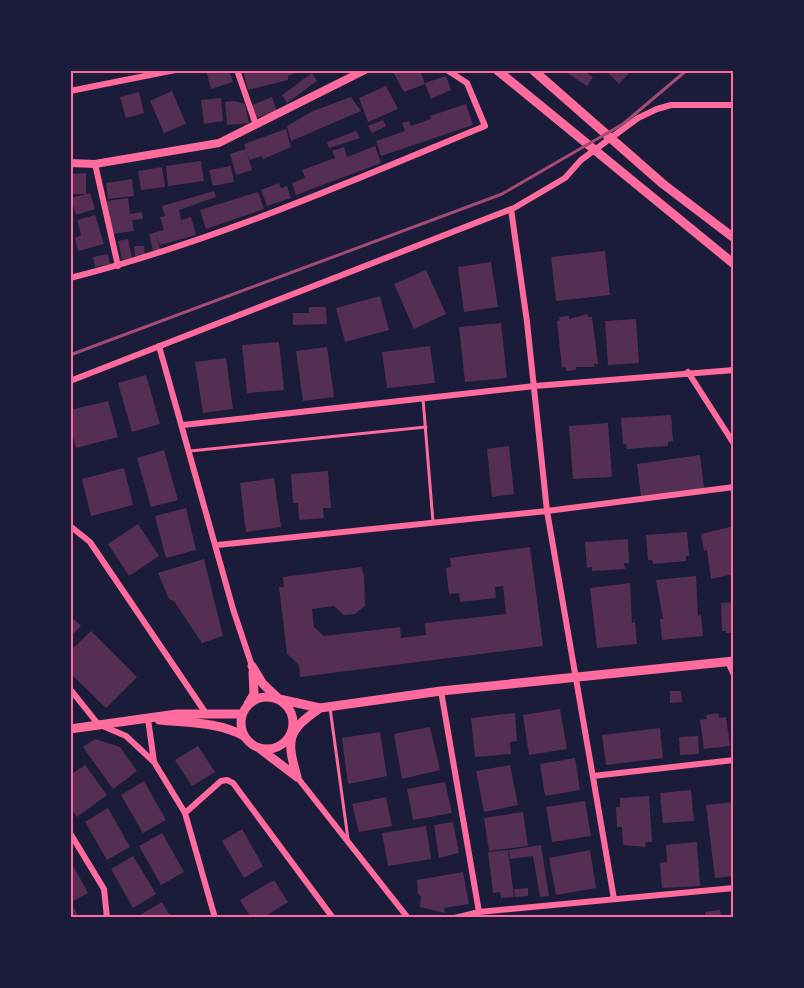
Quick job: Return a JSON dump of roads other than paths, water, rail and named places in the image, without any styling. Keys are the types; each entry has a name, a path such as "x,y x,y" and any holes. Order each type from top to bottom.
{"main road":[{"path":"497,70 734,264"},
{"path":"534,70 663,184 734,238"},
{"path":"70,729 205,712 244,710 262,697 279,699 297,705 325,707 441,691 731,662"},
{"path":"252,666 263,684 286,704 294,720 290,751 297,777"},
{"path":"244,736 241,729 244,710 254,694 252,666"},
{"path":"258,748 276,748 290,737 297,725 325,707"},
{"path":"147,719 214,725 231,729 244,736 297,777"}],"street":[{"path":"70,91 175,70"},
{"path":"237,70 256,125"},
{"path":"70,163 95,164 219,142 307,101 352,72 365,70"},
{"path":"70,278 118,266 211,235 312,197 485,126 466,82 447,70"},
{"path":"70,381 511,209 564,178 581,160 638,118 657,109 672,105 734,105"},
{"path":"95,164 118,266"},
{"path":"511,209 535,386 547,511 614,899"},
{"path":"159,346 217,545 233,609 252,666"},
{"path":"183,425 535,386 734,370"},
{"path":"688,372 734,444"},
{"path":"217,545 547,511 734,487"},
{"path":"70,526 90,542 205,712"},
{"path":"731,662 734,675"},
{"path":"70,689 98,724 126,736 154,762 185,813 215,918"},
{"path":"441,691 479,912"},
{"path":"147,719 154,762"},
{"path":"593,776 734,760"},
{"path":"297,777 408,918"},
{"path":"185,813 221,781 227,780 233,783 333,918"},
{"path":"70,833 104,889 107,918"},
{"path":"455,918 479,912 734,888"}],"lane":[{"path":"423,399 434,523"},
{"path":"190,451 426,427"},
{"path":"325,707 348,844"}],"railway":[{"path":"70,355 502,194 623,124 687,70"}]}
